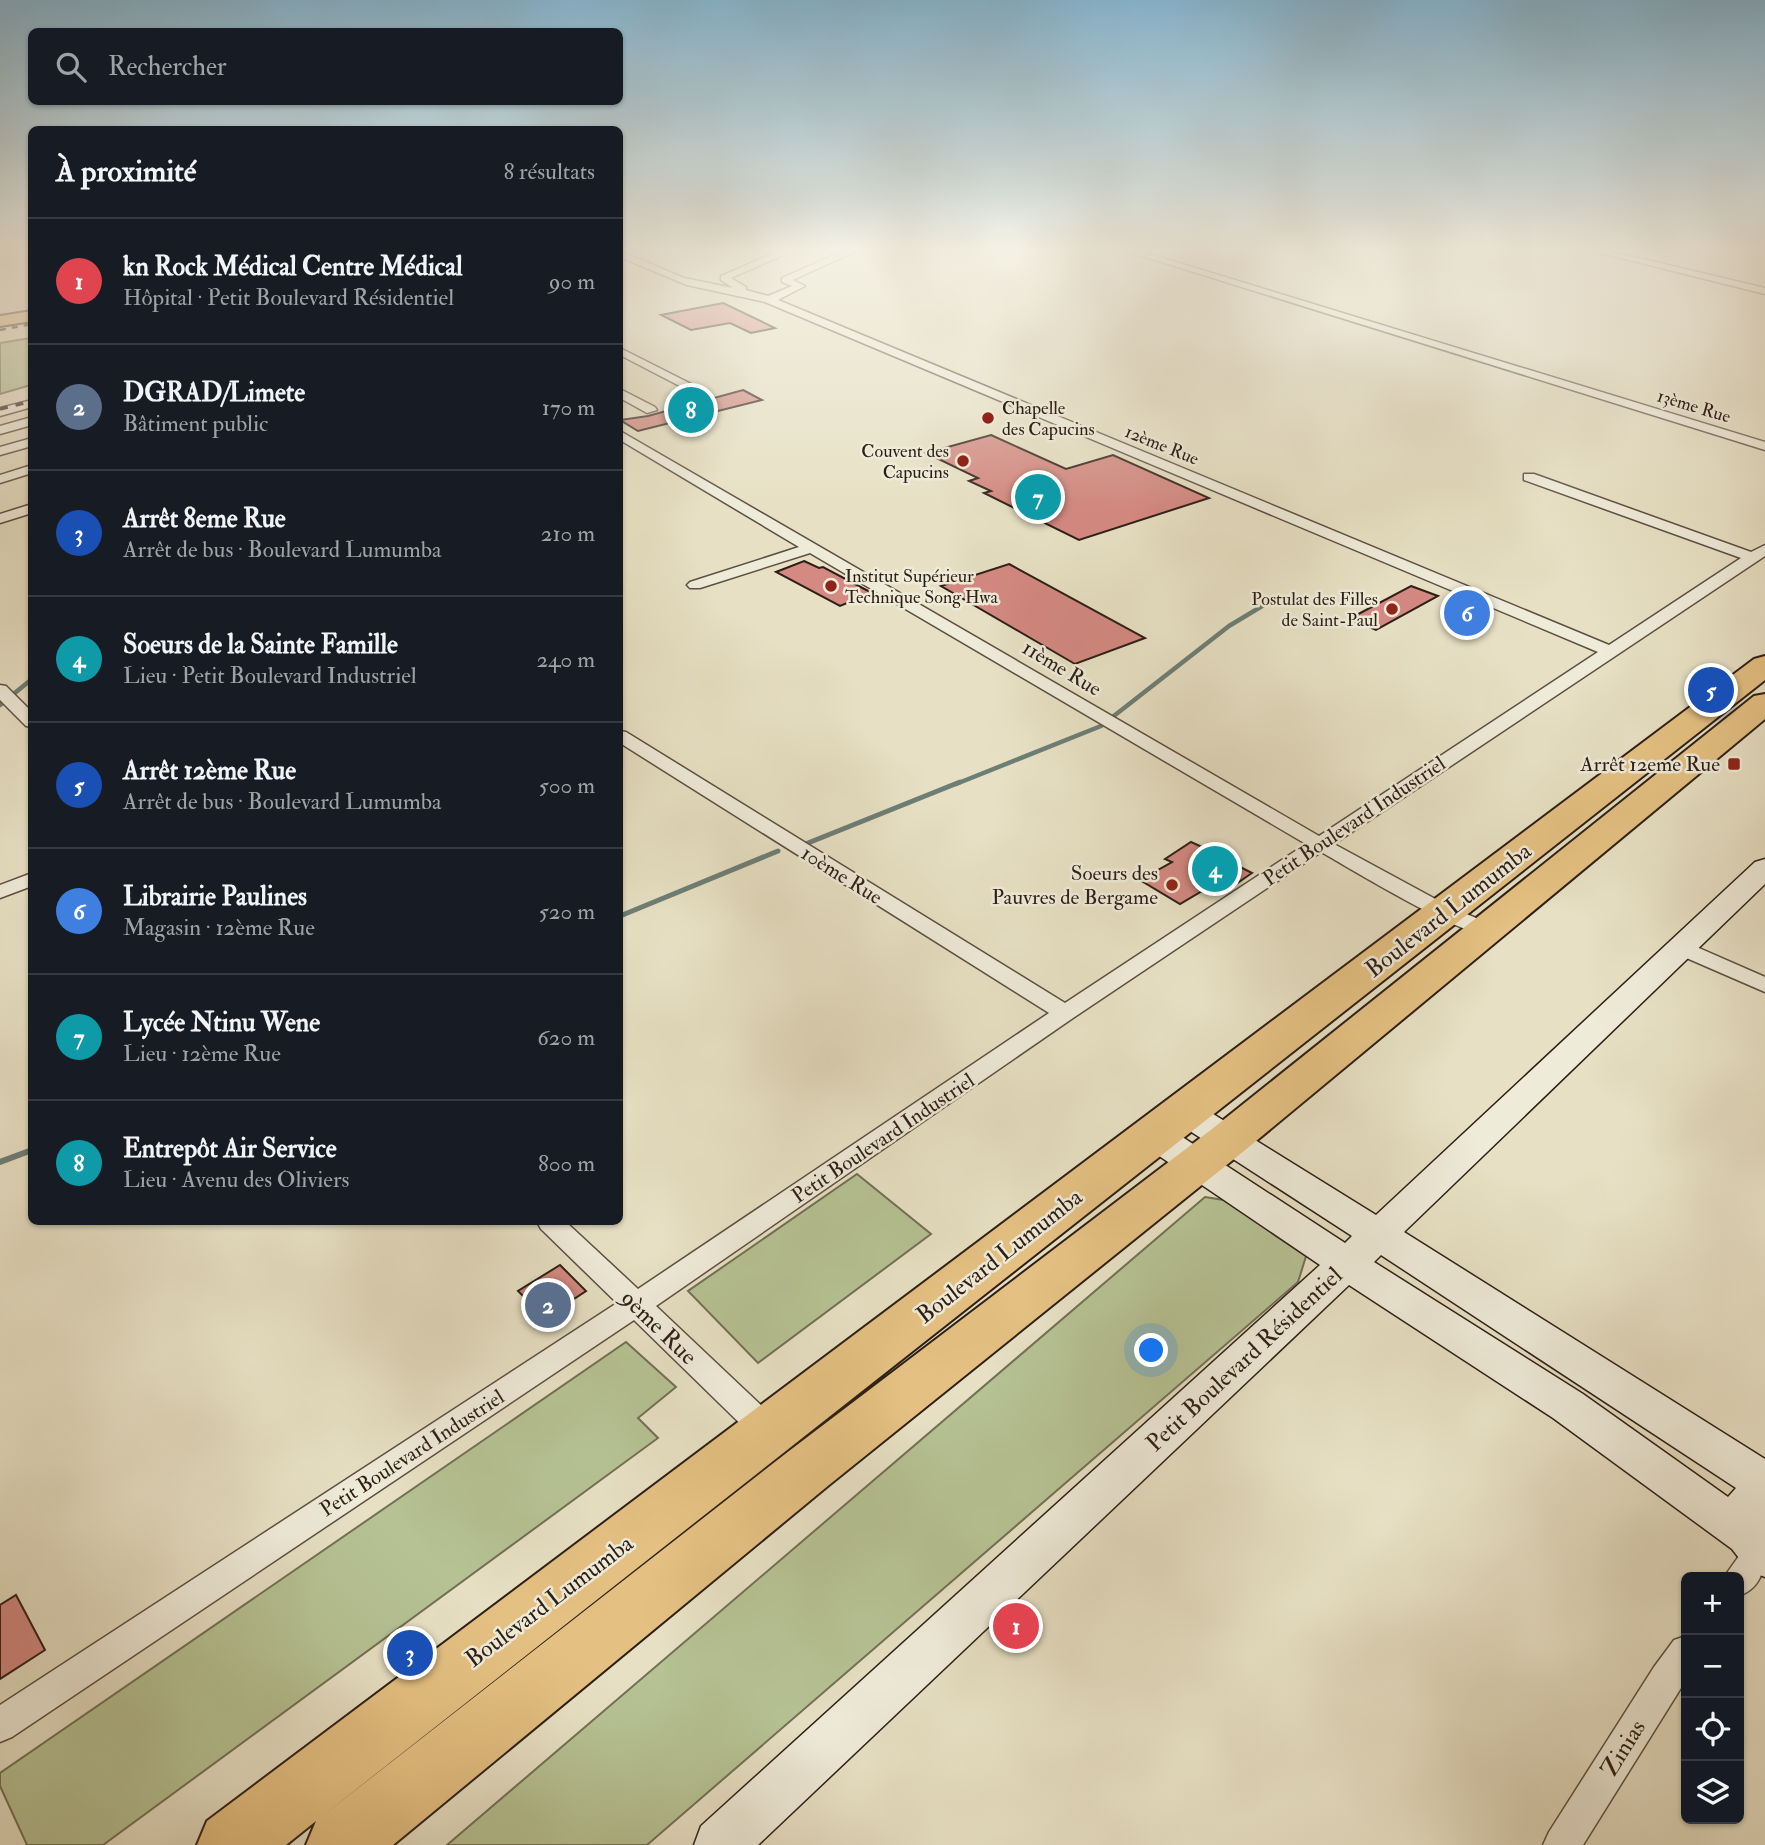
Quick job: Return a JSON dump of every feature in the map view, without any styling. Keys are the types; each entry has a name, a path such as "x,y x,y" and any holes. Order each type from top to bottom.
{"highway":[{"name":"Boulevard Lumumba","path":"340,1845 809,1468 1213,1153 1466,921 1765,666"},
{"name":"Boulevard Lumumba","path":"232,1845 1170,1124 1466,921 1765,703"}],"street":[{"name":"12ème Rue","path":"858,337 1609,651"},
{"name":"13ème Rue","path":"1411,337 1765,446"},
{"path":"623,353 699,392"},
{"path":"633,369 647,366"},
{"path":"623,395 651,410"},
{"path":"0,412 28,404"},
{"path":"0,430 28,422"},
{"name":"11ème Rue","path":"623,437 1320,844 1466,921"},
{"path":"0,451 28,443"},
{"path":"0,479 28,470"},
{"path":"1530,477 1759,553"},
{"path":"0,519 28,509"},
{"path":"695,585 813,547"},
{"name":"Petit Boulevard Industriel","path":"0,1725 636,1305 1065,1013 1759,553"},
{"path":"0,690 24,701"},
{"name":"10ème Rue","path":"623,738 1065,1013"},
{"name":"Petit Boulevard Résidentiel","path":"720,1845 1347,1264 1765,868"},
{"path":"0,892 28,881"},
{"path":"1683,948 1765,985"},
{"path":"1170,1124 1213,1153 1347,1264 1568,1406 1755,1544"},
{"path":"1213,1153 1377,1234 1765,1483"},
{"name":"9ème Rue","path":"553,1225 769,1433"},
{"name":"Zinias","path":"1562,1845 1681,1659"}],"green space":[{"path":"28,338 28,386 0,394 0,343"},
{"path":"857,1174 931,1234 758,1363 688,1291"},
{"path":"1205,1197 1236,1202 1308,1250 1298,1282 647,1845 447,1845"},
{"path":"626,1342 676,1387 638,1418 658,1438 103,1845 27,1845 0,1786 0,1773"}],"building":[{"path":"743,390 762,400 638,431 623,422 623,420 648,416"},
{"path":"991,435 1066,469 1113,455 1209,498 1079,540 984,493 991,491 969,481 978,478 926,453"},
{"name":"Institut Supérieur Technique Song Hwa","path":"804,561 819,568 823,567 872,593 840,606 776,572"},
{"path":"1009,564 1145,638 1075,664 941,586"},
{"name":"Postulat des Filles de Saint-Paul","path":"1411,586 1438,596 1376,630 1349,619"},
{"path":"1191,842 1240,864 1238,866 1252,873 1226,891 1214,884 1180,904 1140,880 1172,862 1165,859"},
{"path":"560,1265 586,1291 545,1318 518,1291"},
{"path":"16,1595 45,1650 0,1679 0,1605"}],"waterway":[{"path":"956,784 1101,726 1229,626 1274,599"},
{"path":"0,705 28,682"},
{"path":"808,843 960,782"},
{"path":"623,915 778,851"},
{"path":"0,1162 28,1152"}],"railway":[{"path":"0,409 28,402"}],"place":[{"name":"Entrepôt Air Service","path":"691,410"},
{"name":"Chapelle des Capucins","path":"988,418"},
{"name":"Couvent des Capucins","path":"963,461"},
{"name":"Lycée Ntinu Wene","path":"1038,497"},
{"name":"Institut Supérieur Technique Song Hwa","path":"831,586"},
{"name":"Postulat des Filles de Saint-Paul","path":"1392,609"},
{"name":"Librairie Paulines","path":"1467,613"},
{"name":"Arrêt 12ème Rue","path":"1711,690"},
{"name":"Arrêt 12eme Rue","path":"1734,764"},
{"name":"Soeurs de la Sainte Famille","path":"1215,869"},
{"name":"Soeurs des Pauvres de Bergame","path":"1172,885"},
{"name":"DGRAD/Limete","path":"548,1305"},
{"name":"kn Rock Médical Centre Médical","path":"1016,1626"},
{"name":"Arrêt 8eme Rue","path":"410,1653"}]}
